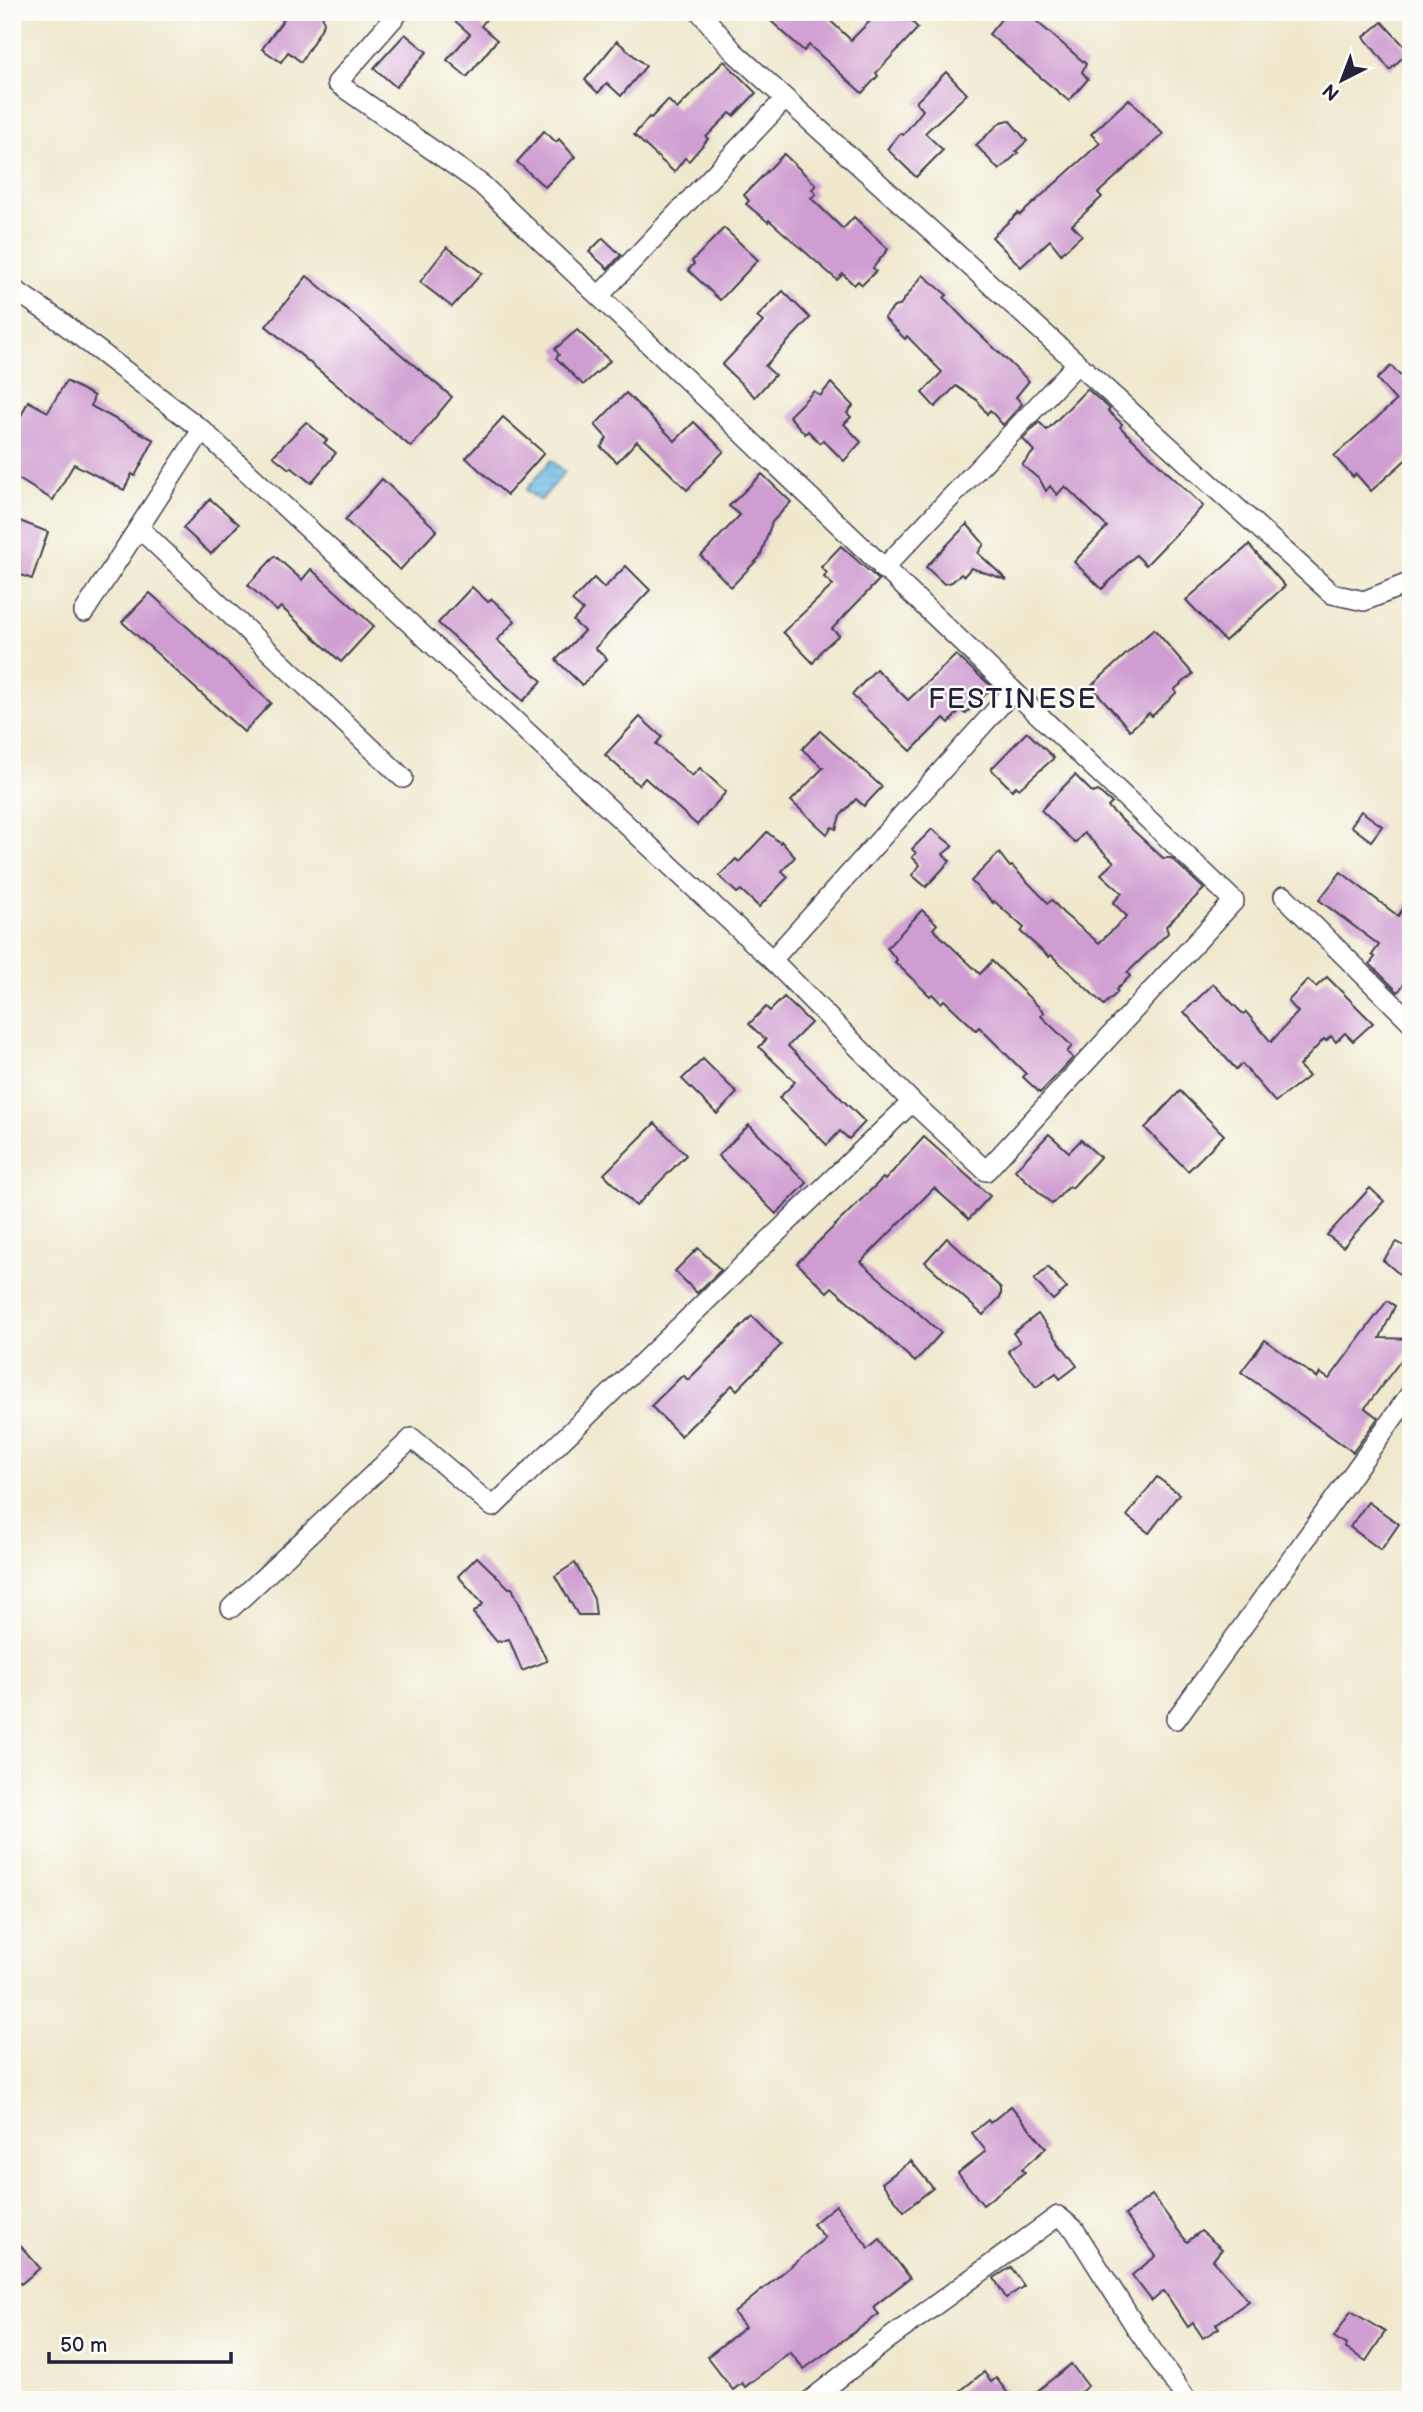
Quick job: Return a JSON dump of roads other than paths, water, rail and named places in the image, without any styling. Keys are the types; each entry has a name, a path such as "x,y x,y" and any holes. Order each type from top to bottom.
{"street":[{"path":"12,288 56,318 202,430 772,960 912,1102 986,1171 1234,901 481,184 337,83 399,12"},
{"path":"700,12 734,52 785,99 1332,594 1364,601 1411,582"},
{"path":"599,296 785,99"},
{"path":"883,569 1077,364"},
{"path":"84,612 202,430"},
{"path":"139,528 403,778"},
{"path":"772,960 1013,691"},
{"path":"1284,896 1411,1022"},
{"path":"231,1608 412,1438 493,1507 912,1102"},
{"path":"1176,1718 1411,1392"},
{"path":"811,2400 887,2340 1058,2216 1074,2230 1137,2329 1187,2400"}],"water":[{"path":"551,460 565,472 540,501 526,490"}],"district":[{"name":"FESTINESE","path":"1013,698"}]}
